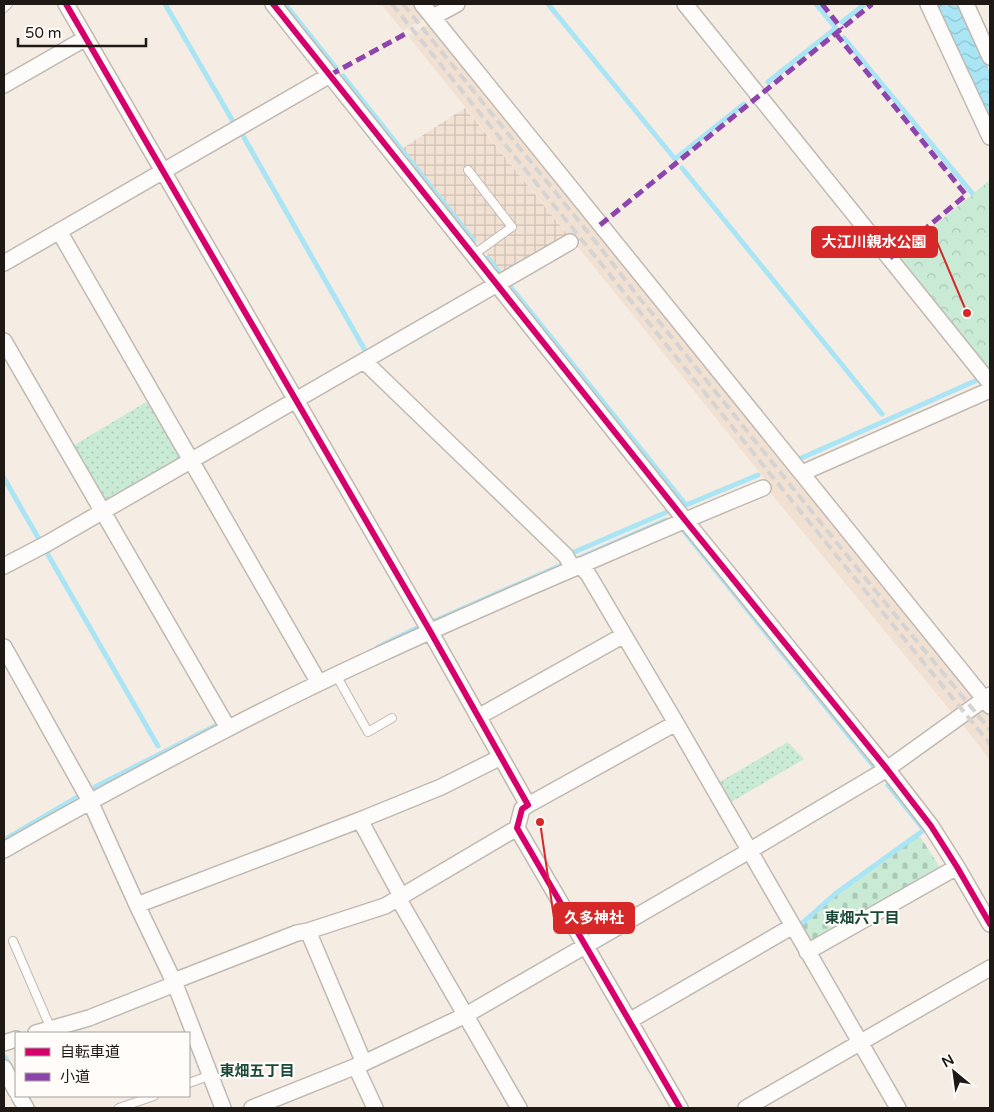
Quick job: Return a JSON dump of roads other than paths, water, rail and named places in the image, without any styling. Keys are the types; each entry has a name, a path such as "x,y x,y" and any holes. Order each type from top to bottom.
{"street":[{"path":"66,4 430,631 528,805"},
{"path":"273,4 685,520 887,769 930,826 957,866 990,924"},
{"path":"252,1108 360,1065 466,1015 887,769 988,700 422,4"},
{"path":"433,18 457,4"},
{"path":"685,4 990,382"},
{"path":"928,4 990,137"},
{"path":"966,4 990,57"},
{"path":"4,85 86,38"},
{"path":"4,263 330,76"},
{"path":"59,231 319,684"},
{"path":"4,566 48,543 570,242"},
{"path":"4,342 228,728"},
{"path":"364,361 576,567 588,574 898,1108"},
{"path":"802,473 990,390"},
{"path":"4,850 90,801 228,728 336,675 430,631 576,567 763,488"},
{"path":"478,717 624,635"},
{"path":"4,647 90,801 136,905 175,982 223,1108"},
{"path":"44,1031 89,1018 297,932 308,931 385,906 516,828 522,809 528,805 676,723"},
{"path":"136,905 360,820 441,787 501,757"},
{"path":"360,820 400,897 520,1108"},
{"path":"516,828 680,1108"},
{"path":"808,952 957,866"},
{"path":"629,1021 793,926"},
{"path":"308,931 375,1108"},
{"path":"746,1108 990,968"},
{"path":"4,1068 15,1089"},
{"path":"20,1097 26,1108"}],"lane":[{"path":"4,8 8,4"},
{"path":"468,170 512,227 473,255"},
{"path":"336,675 368,732 392,718"},
{"path":"13,942 44,1031"},
{"path":"190,1083 211,1075"},
{"path":"119,1108 151,1097"}],"water":[{"path":"933,4 957,4 990,72 990,125"}],"waterway":[{"path":"165,4 234,123"},
{"path":"285,4 336,68"},
{"path":"548,4 675,159 744,104"},
{"path":"768,82 836,28 816,4"},
{"path":"842,22 865,4"},
{"path":"844,38 972,193"},
{"path":"343,76 474,241"},
{"path":"242,134 366,352"},
{"path":"682,168 882,414"},
{"path":"488,258 502,276"},
{"path":"509,285 686,505 758,475"},
{"path":"797,460 975,381"},
{"path":"4,478 40,541"},
{"path":"572,553 667,512"},
{"path":"577,559 666,520"},
{"path":"683,530 875,768"},
{"path":"47,553 158,746"},
{"path":"430,623 564,564"},
{"path":"378,647 419,627"},
{"path":"95,787 217,725"},
{"path":"799,926 835,894 924,830 888,785"},
{"path":"4,840 81,795"},
{"path":"5,1057 11,1067"}],"railway":[{"path":"392,4 990,744"},
{"path":"403,4 878,594 990,730"}],"place":[{"name":"大江川親水公園","path":"967,313"},
{"name":"久多神社","path":"540,822"}],"district":[{"name":"東畑六丁目","path":"862,918"},
{"name":"東畑五丁目","path":"257,1071"}]}
